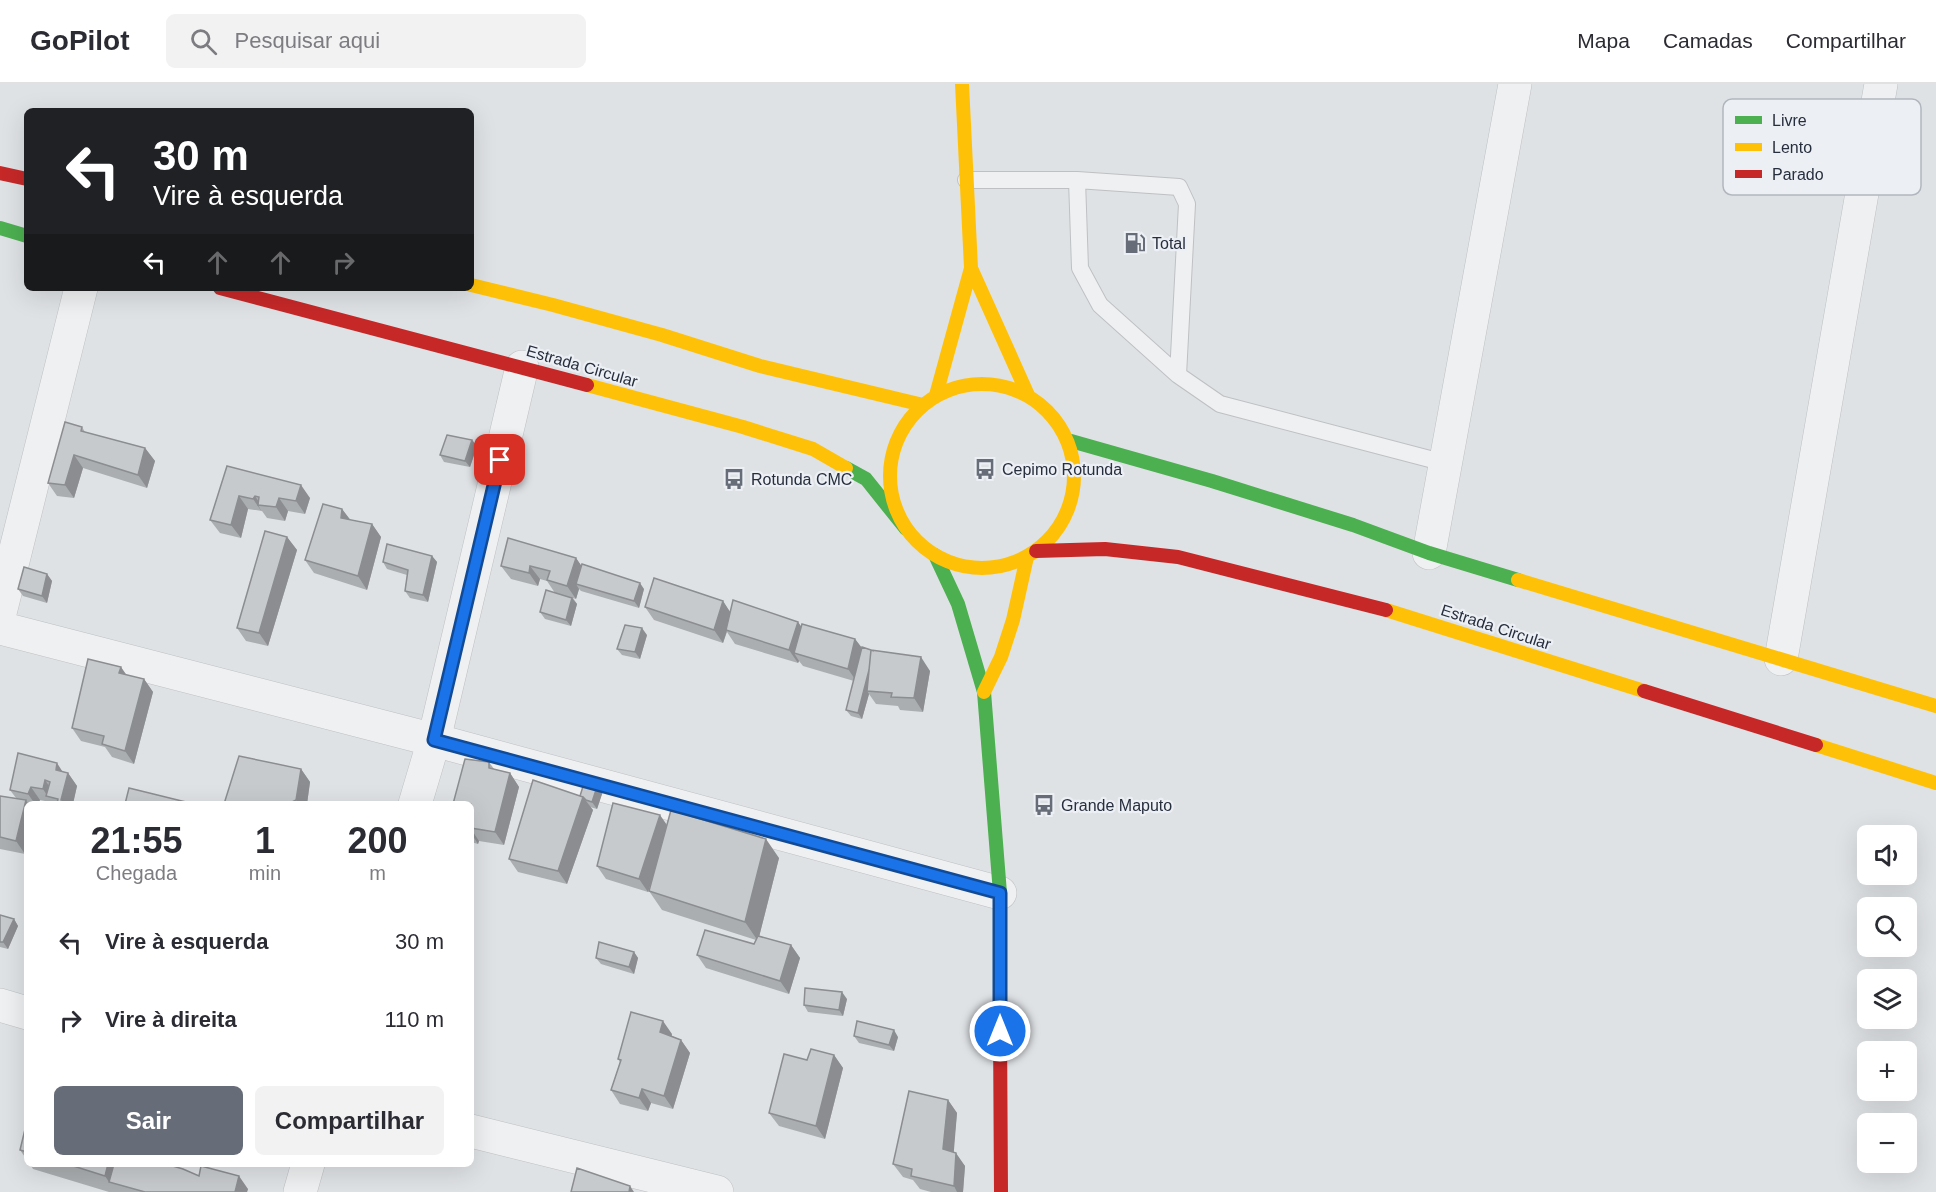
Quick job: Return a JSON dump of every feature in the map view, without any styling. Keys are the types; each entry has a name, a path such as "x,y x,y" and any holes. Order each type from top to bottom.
{"main road":[{"path":"936,395 971,268 962,84"},
{"path":"0,173 24,178"},
{"path":"0,228 24,235"},
{"path":"971,268 1028,395"},
{"path":"474,286 662,335 760,366 923,405"},
{"name":"Estrada Circular","path":"231,291 522,367 742,427 813,449 866,479 906,529"},
{"path":"966,385 998,385 1028,395 1047,408 1071,441 1075,486 1063,523 1031,554 1004,566 981,568 957,565 935,555 906,529 892,498 890,464 901,432 923,405 936,395 966,385"},
{"path":"1071,441 1212,481 1353,525 1429,553 1936,706"},
{"name":"Estrada Circular","path":"1031,554 1061,549 1105,549 1178,557 1376,606 1936,783"},
{"path":"984,692 1001,657 1031,554"},
{"path":"935,555 958,604 984,692 1000,893 1001,1192"}],"street":[{"path":"1429,553 1515,84"},
{"path":"1878,99 1881,84"},
{"path":"1781,659 1862,195"},
{"path":"0,613 80,291"},
{"path":"415,801 434,740 522,367"},
{"path":"0,628 434,740 1000,893"},
{"path":"0,1005 24,1011"},
{"path":"474,1132 717,1192"},
{"path":"300,1192 307,1167"}],"lane":[{"path":"966,180 1077,180 1179,188 1187,204 1178,375"},
{"path":"1077,180 1080,268 1100,305 1178,375 1220,404 1446,463"}],"building":[{"path":"65,422 82,427 81,431 145,448 138,475 74,455 65,485 48,483"},
{"path":"447,435 472,440 465,461 440,455"},
{"path":"227,466 301,485 296,501 279,498 276,507 258,505 259,497 255,496 253,499 239,496 231,525 210,520"},
{"path":"323,504 342,509 341,518 372,524 358,576 305,560"},
{"path":"265,531 287,537 259,633 237,628"},
{"path":"508,538 576,558 567,586 547,580 550,571 530,566 529,573 501,566"},
{"path":"387,544 432,556 423,595 405,591 408,570 383,562"},
{"path":"582,564 640,583 634,601 576,584"},
{"path":"24,567 47,574 42,596 18,589"},
{"path":"654,578 723,601 714,630 645,607"},
{"path":"546,590 572,598 566,620 540,612"},
{"path":"733,600 798,622 789,650 726,630"},
{"path":"802,624 855,639 848,669 794,653"},
{"path":"625,625 642,628 635,652 617,649"},
{"path":"862,647 871,650 869,670 858,713 846,710"},
{"path":"871,650 921,657 914,698 891,697 892,693 867,691"},
{"path":"88,659 121,667 119,673 144,679 125,751 102,744 104,736 72,728"},
{"path":"18,753 57,763 56,770 68,773 61,800 65,801 58,801 58,799 46,796 50,782 45,780 43,789 31,787 28,794 10,790"},
{"path":"239,756 301,769 294,801 225,801"},
{"path":"465,759 489,762 489,768 510,773 495,832 474,828 474,801 454,801"},
{"path":"533,780 583,797 558,871 509,859"},
{"path":"585,780 598,784 592,802 580,796"},
{"path":"129,788 182,801 126,801"},
{"path":"0,796 26,800 16,841 0,837"},
{"path":"613,803 660,815 639,879 597,866"},
{"path":"671,810 766,839 745,922 649,891"},
{"path":"0,915 14,919 3,942 0,942"},
{"path":"705,930 754,944 758,936 791,945 780,981 697,955"},
{"path":"599,942 634,952 629,967 596,958"},
{"path":"805,988 842,992 839,1010 804,1005"},
{"path":"631,1012 663,1021 660,1032 681,1040 664,1096 642,1089 639,1098 611,1090 621,1060 618,1059"},
{"path":"857,1021 894,1030 889,1045 854,1036"},
{"path":"811,1049 834,1055 816,1126 769,1113 784,1054 807,1060"},
{"path":"909,1091 948,1100 943,1149 956,1153 954,1186 911,1176 912,1169 893,1164"},
{"path":"24,1133 24,1151 20,1150"},
{"path":"76,1167 107,1167 105,1176"},
{"path":"113,1167 176,1167 199,1176 201,1167 205,1167 239,1176 235,1192 145,1192 109,1182"},
{"path":"577,1168 630,1186 629,1192 571,1192"}],"traffic: fast":[{"path":"0,228 24,235"},
{"path":"1071,441 1212,481 1518,580"},
{"path":"846,468 866,479 906,529"},
{"path":"935,555 958,604 984,692 1000,893 1000,1027"}],"traffic: slow":[{"path":"936,395 971,268 962,84"},
{"path":"971,268 1028,395"},
{"path":"474,286 662,335 760,366 923,405"},
{"path":"982,384 1017,391 1047,411 1067,441 1074,476 1067,511 1047,541 1017,561 982,568 947,561 917,541 897,511 890,476 897,441 917,411 947,391 982,384"},
{"path":"587,385 743,427 813,449 846,468"},
{"path":"984,692 1001,657 1013,620 1027,557"},
{"path":"1518,580 1936,706"},
{"path":"1386,610 1644,691"},
{"path":"1816,745 1936,783"}],"traffic: jam":[{"path":"0,173 24,178"},
{"path":"231,291 587,385"},
{"path":"1036,551 1105,549 1178,557 1386,610"},
{"path":"1644,691 1816,745"},
{"path":"1000,1027 1001,1192"}],"place":[{"name":"Total","path":"1135,243"},
{"name":"Cepimo Rotunda","path":"985,469"},
{"name":"Rotunda CMC","path":"734,479"},
{"name":"Grande Maputo","path":"1044,805"}],"route":[{"path":"500,460 434,740 1000,893 1000,1031"}]}
